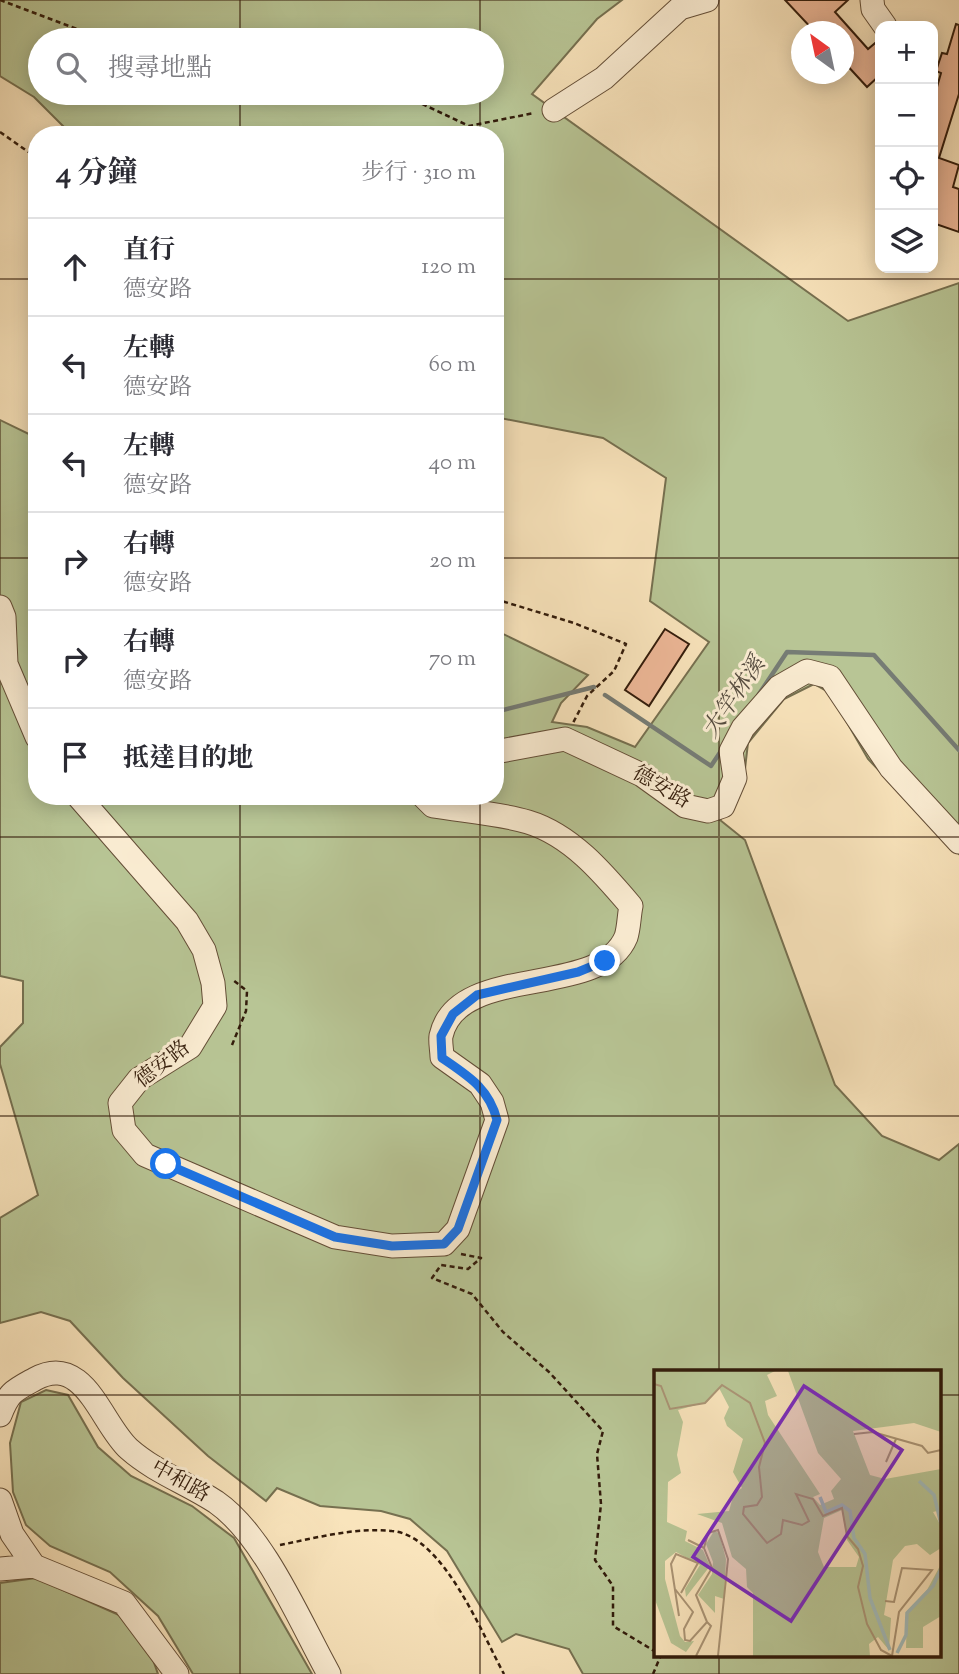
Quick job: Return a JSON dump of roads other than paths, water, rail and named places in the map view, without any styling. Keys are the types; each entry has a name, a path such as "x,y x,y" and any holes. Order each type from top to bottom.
{"street":[{"path":"554,110 604,78 680,8 708,0"},
{"path":"872,0 873,9 881,21"},
{"path":"0,607 4,617 6,664 28,716"},
{"name":"德安路","path":"504,750 565,739 642,775 685,806 708,811 723,806 735,778 732,751 743,729 779,687 807,671 830,677 891,768 959,842"},
{"name":"德安路","path":"86,805 187,921 204,950 213,983 215,1006 190,1047 139,1079 120,1103 124,1130 145,1155 335,1237 392,1246 444,1244 458,1229 497,1120 492,1102 480,1084 442,1058 441,1036 453,1014 477,995 578,972 605,961 625,939 631,906 602,871 567,841 529,822 432,805"},
{"name":"中和路","path":"0,1415 9,1393 45,1373 71,1375 88,1388 117,1438 143,1462 216,1502 250,1533 329,1674"},
{"path":"0,1500 12,1534 34,1566"},
{"path":"0,1569 34,1566 124,1603 177,1674"}],"waterway":[{"name":"大竿林溪","path":"759,694 787,652 874,655 959,750"},
{"name":"大竿林溪","path":"504,710 594,687"},
{"name":"大竿林溪","path":"605,695 711,766 723,748"}]}
